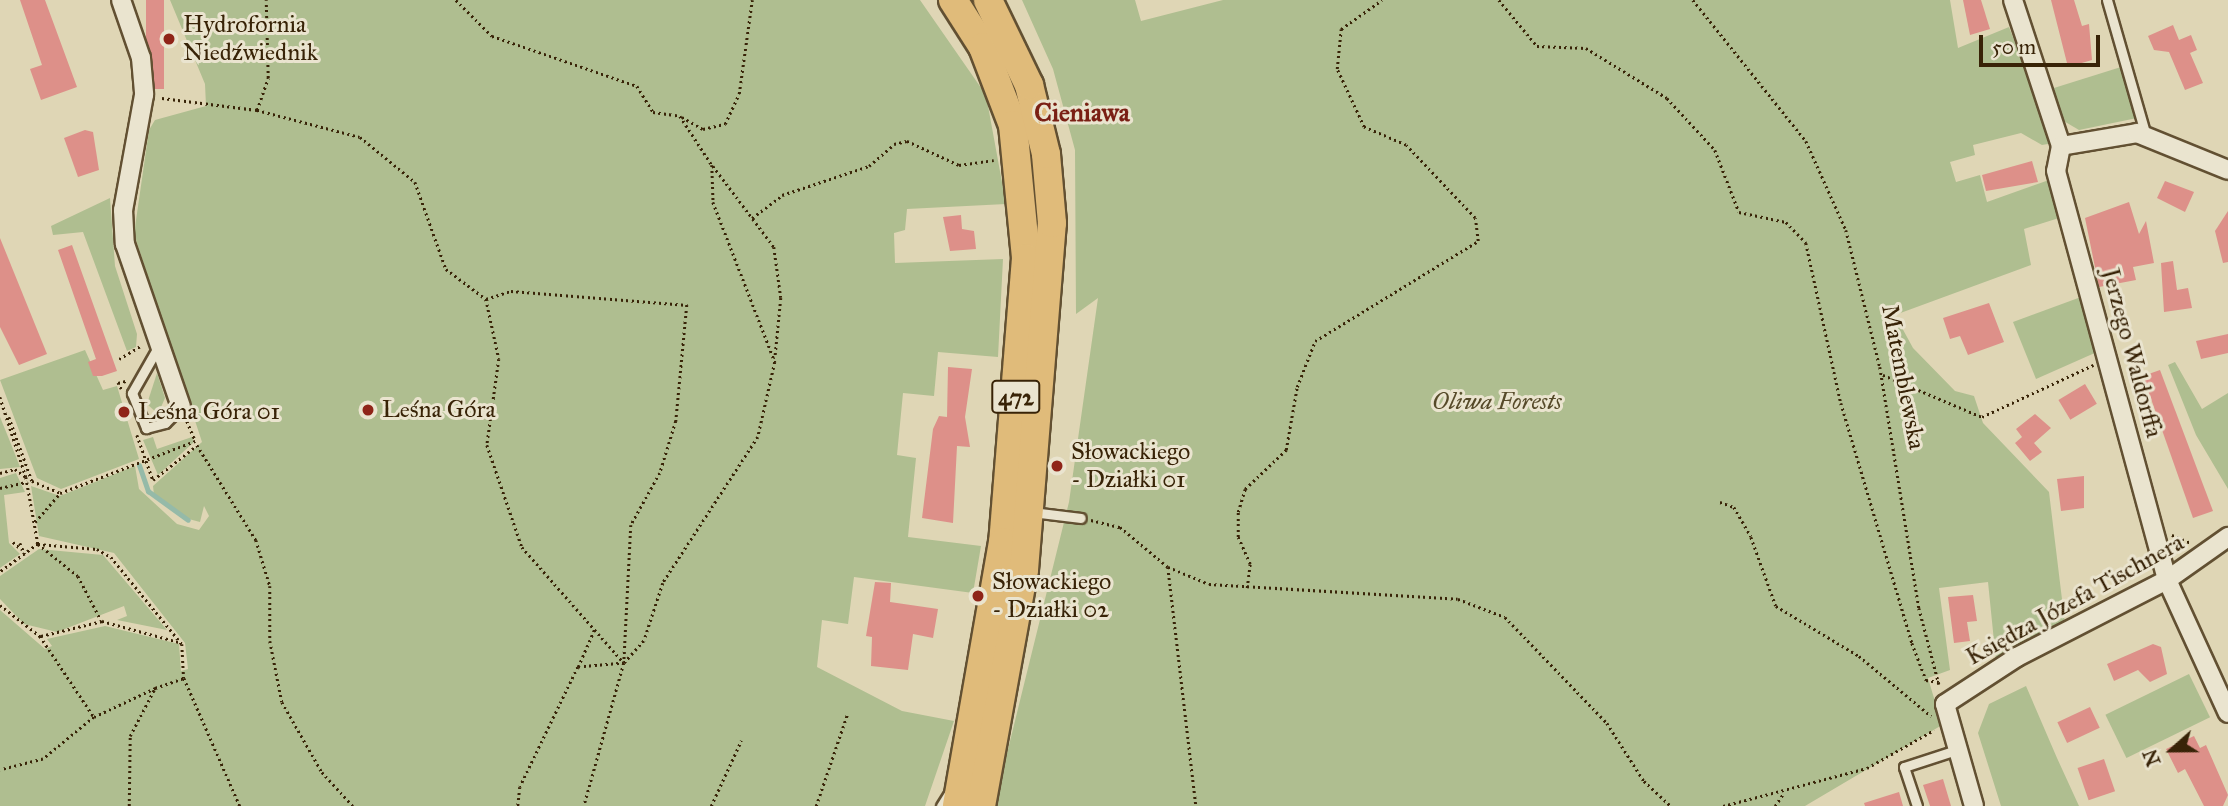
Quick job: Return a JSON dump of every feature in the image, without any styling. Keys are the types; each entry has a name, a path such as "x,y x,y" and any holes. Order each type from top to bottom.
{"main road":[{"name":"472","path":"953,0 1001,87 1025,206 1018,510 959,795"},
{"name":"472","path":"981,806 1050,263 1048,174 1029,85 988,0"}],"street":[{"path":"121,0 141,58 144,95 123,224 129,267 157,349 181,407"},
{"name":"Jerzego Waldorffa","path":"2013,0 2061,146 2056,171 2167,580 2228,713"},
{"path":"2061,146 2128,132 2146,136 2228,170"},
{"name":"Księdza Józefa Tischnera","path":"1947,716 2017,657 2167,580 2228,537"},
{"path":"1947,716 1974,806"}],"lane":[{"path":"2107,0 2146,136"},
{"path":"157,349 132,393 146,428 165,423 181,407"},
{"path":"1018,510 1081,518"},
{"path":"1917,806 1904,767 1956,750"},
{"path":"941,806 959,795"}],"path":[{"path":"257,110 268,78 266,0"},
{"path":"456,0 492,36 637,86 653,112 680,116 703,130 725,124 739,94 752,0"},
{"path":"1247,588 1250,564 1238,537 1238,512 1245,489 1286,450 1297,387 1315,341 1478,241 1475,218 1406,145 1364,128 1337,69 1341,29 1382,0"},
{"path":"1499,0 1537,46 1586,48 1667,98 1716,150 1739,212 1786,222 1806,243 1841,403 1912,643 1926,680 1939,682"},
{"name":"Matemblewska","path":"1693,0 1794,124 1828,182 1846,230 1881,374 1919,608 1947,716"},
{"path":"144,95 257,110 360,137 389,155 415,182 446,269 486,299 499,359 487,445 522,547 596,626 624,663"},
{"path":"578,667 624,663 644,641 663,583 758,437 775,362 781,298 774,247 712,165 680,116"},
{"path":"752,218 782,195 869,166 894,144 907,141 959,165 1007,158"},
{"path":"712,165 713,202 775,362"},
{"path":"486,299 511,291 687,304 677,421 660,473 631,525 624,663 584,806"},
{"path":"1881,374 1982,417 2082,369"},
{"path":"0,397 29,480 38,544 78,576 102,621"},
{"path":"181,407 196,443 256,540 270,586 270,641 282,702 322,772 353,806"},
{"path":"9,417 29,480"},
{"path":"138,443 159,481 196,443"},
{"path":"34,523 60,493 145,459 196,443"},
{"path":"0,473 15,469 29,480 60,493"},
{"path":"0,488 29,480"},
{"path":"1720,502 1734,507 1751,537 1776,606 1859,656 1926,714 1947,716"},
{"path":"1081,518 1120,527 1168,567 1209,584 1458,599 1505,617 1607,723 1644,781 1671,806"},
{"path":"2156,536 2184,538 2203,555"},
{"path":"13,542 25,554"},
{"path":"20,542 21,549"},
{"path":"0,572 38,544 97,549 111,556 182,644 184,678 240,806"},
{"path":"1168,567 1196,806"},
{"path":"0,605 40,636 94,717"},
{"path":"40,636 102,621 182,644"},
{"path":"518,806 520,787 596,626"},
{"path":"0,770 43,759 94,717 155,688 184,678"},
{"path":"129,806 130,736 155,688"},
{"path":"816,806 847,715"},
{"path":"1723,806 1749,794 1784,793 1867,768 1947,716"},
{"path":"711,806 741,741"},
{"path":"1775,806 1784,793"}],"green space":[{"path":"170,0 920,0 986,95 1006,204 907,209 905,230 894,233 895,263 1003,259 998,357 938,352 934,396 903,393 897,455 916,458 908,537 981,546 973,593 854,577 848,624 822,620 817,667 902,711 954,721 925,806 0,806 0,610 45,649 52,646 47,639 105,626 179,644 181,671 188,669 185,643 114,553 39,536 31,486 60,496 135,466 139,489 177,524 199,530 209,516 204,506 200,522 185,518 154,495 153,486 202,442 134,234 149,130 155,120 206,106 205,84"},
{"name":"Oliwa Forests","path":"1022,0 1135,0 1141,21 1223,0 1950,0 1958,48 2009,27 2054,143 2042,145 2021,133 1973,145 1975,155 1950,162 1956,182 1980,175 1987,202 2049,180 2059,218 2024,229 2031,265 1895,315 1913,348 1955,391 1974,396 1983,423 2049,492 2065,624 1996,661 1988,582 1939,588 1950,670 1928,678 1942,725 1805,806 994,806 1069,502 1098,298 1076,314 1075,150 1053,69"},
{"path":"2121,67 2137,118 2079,130 2062,120 2054,88"},
{"path":"110,198 115,266 137,334 136,347 127,351 83,232 53,235 51,226"},
{"path":"2081,297 2097,352 2036,379 2013,322"},
{"path":"85,350 103,390 117,386 139,459 61,489 37,478 0,380"},
{"path":"2175,362 2202,409 2228,393 2228,489 2196,435 2168,365"},
{"path":"157,373 165,398 158,414 147,404"},
{"path":"0,417 9,439 20,467 0,469"},
{"path":"153,437 157,449 192,437 194,442 158,475 143,440"},
{"path":"16,473 25,492 4,495 9,543 20,554 0,568 0,478"},
{"path":"39,549 103,555 167,630 117,620 127,616 124,606 57,632 24,624 0,599 0,576"},
{"path":"2189,674 2210,717 2126,758 2105,715"},
{"path":"2026,686 2079,806 2001,806 1978,733 1989,704"}],"building":[{"path":"20,0 45,0 77,87 41,100 30,69 42,65"},
{"path":"146,0 164,0 164,89 146,89"},
{"path":"1963,0 1981,0 1990,29 1970,35"},
{"path":"2051,0 2074,0 2082,26 2089,24 2092,60 2068,67"},
{"path":"2173,25 2179,40 2191,35 2197,50 2190,53 2203,83 2185,90 2169,52 2154,50 2148,36"},
{"path":"85,130 93,132 99,170 78,177 64,138"},
{"path":"2032,161 2038,182 1986,191 1982,175"},
{"path":"2165,181 2194,192 2185,212 2157,198"},
{"path":"2129,202 2139,234 2146,221 2154,263 2133,267 2136,280 2099,287 2085,218"},
{"path":"2228,211 2228,262 2223,263 2215,231"},
{"path":"961,215 962,229 974,231 976,249 950,251 943,217"},
{"path":"0,238 47,354 19,365 0,327"},
{"path":"72,245 117,371 102,376 93,376 88,362 96,359 58,250"},
{"path":"2173,261 2177,290 2188,288 2192,308 2164,312 2161,263"},
{"path":"1989,303 2004,342 1968,355 1960,336 1950,339 1943,318"},
{"path":"2228,334 2228,353 2201,359 2196,341"},
{"path":"948,367 972,369 965,417 970,447 957,446 953,523 922,518 933,429 939,416 947,417"},
{"path":"2160,370 2213,511 2193,518 2143,376"},
{"path":"2085,384 2097,404 2070,420 2058,400"},
{"path":"2035,414 2051,428 2034,443 2042,452 2030,461 2015,443 2022,437 2016,429"},
{"path":"2084,476 2084,508 2061,511 2057,479"},
{"path":"875,582 891,583 890,602 938,609 933,638 913,634 908,670 871,666 872,637 866,636"},
{"path":"1973,595 1977,621 1967,622 1970,641 1954,643 1948,597"},
{"path":"2153,644 2161,647 2167,674 2150,682 2138,670 2114,681 2107,664"},
{"path":"2090,707 2100,728 2067,743 2057,722"},
{"path":"2194,736 2200,748 2206,745 2228,795 2223,806 2204,806 2185,769 2178,773 2166,749"},
{"path":"2104,759 2115,791 2089,800 2078,768"},
{"path":"1943,779 1951,806 1930,806 1923,785"},
{"path":"1899,792 1903,806 1865,806 1864,803"}],"waterway":[{"path":"139,465 148,491 188,520"}],"place":[{"name":"Hydrofornia Niedźwiednik","path":"169,39"},
{"name":"Leśna Góra","path":"368,410"},
{"name":"Leśna Góra 01","path":"124,412"},
{"name":"Słowackiego - Działki 01","path":"1057,466"},
{"name":"Słowackiego - Działki 02","path":"978,596"}],"district":[{"name":"Cieniawa","path":"1082,113"}]}
